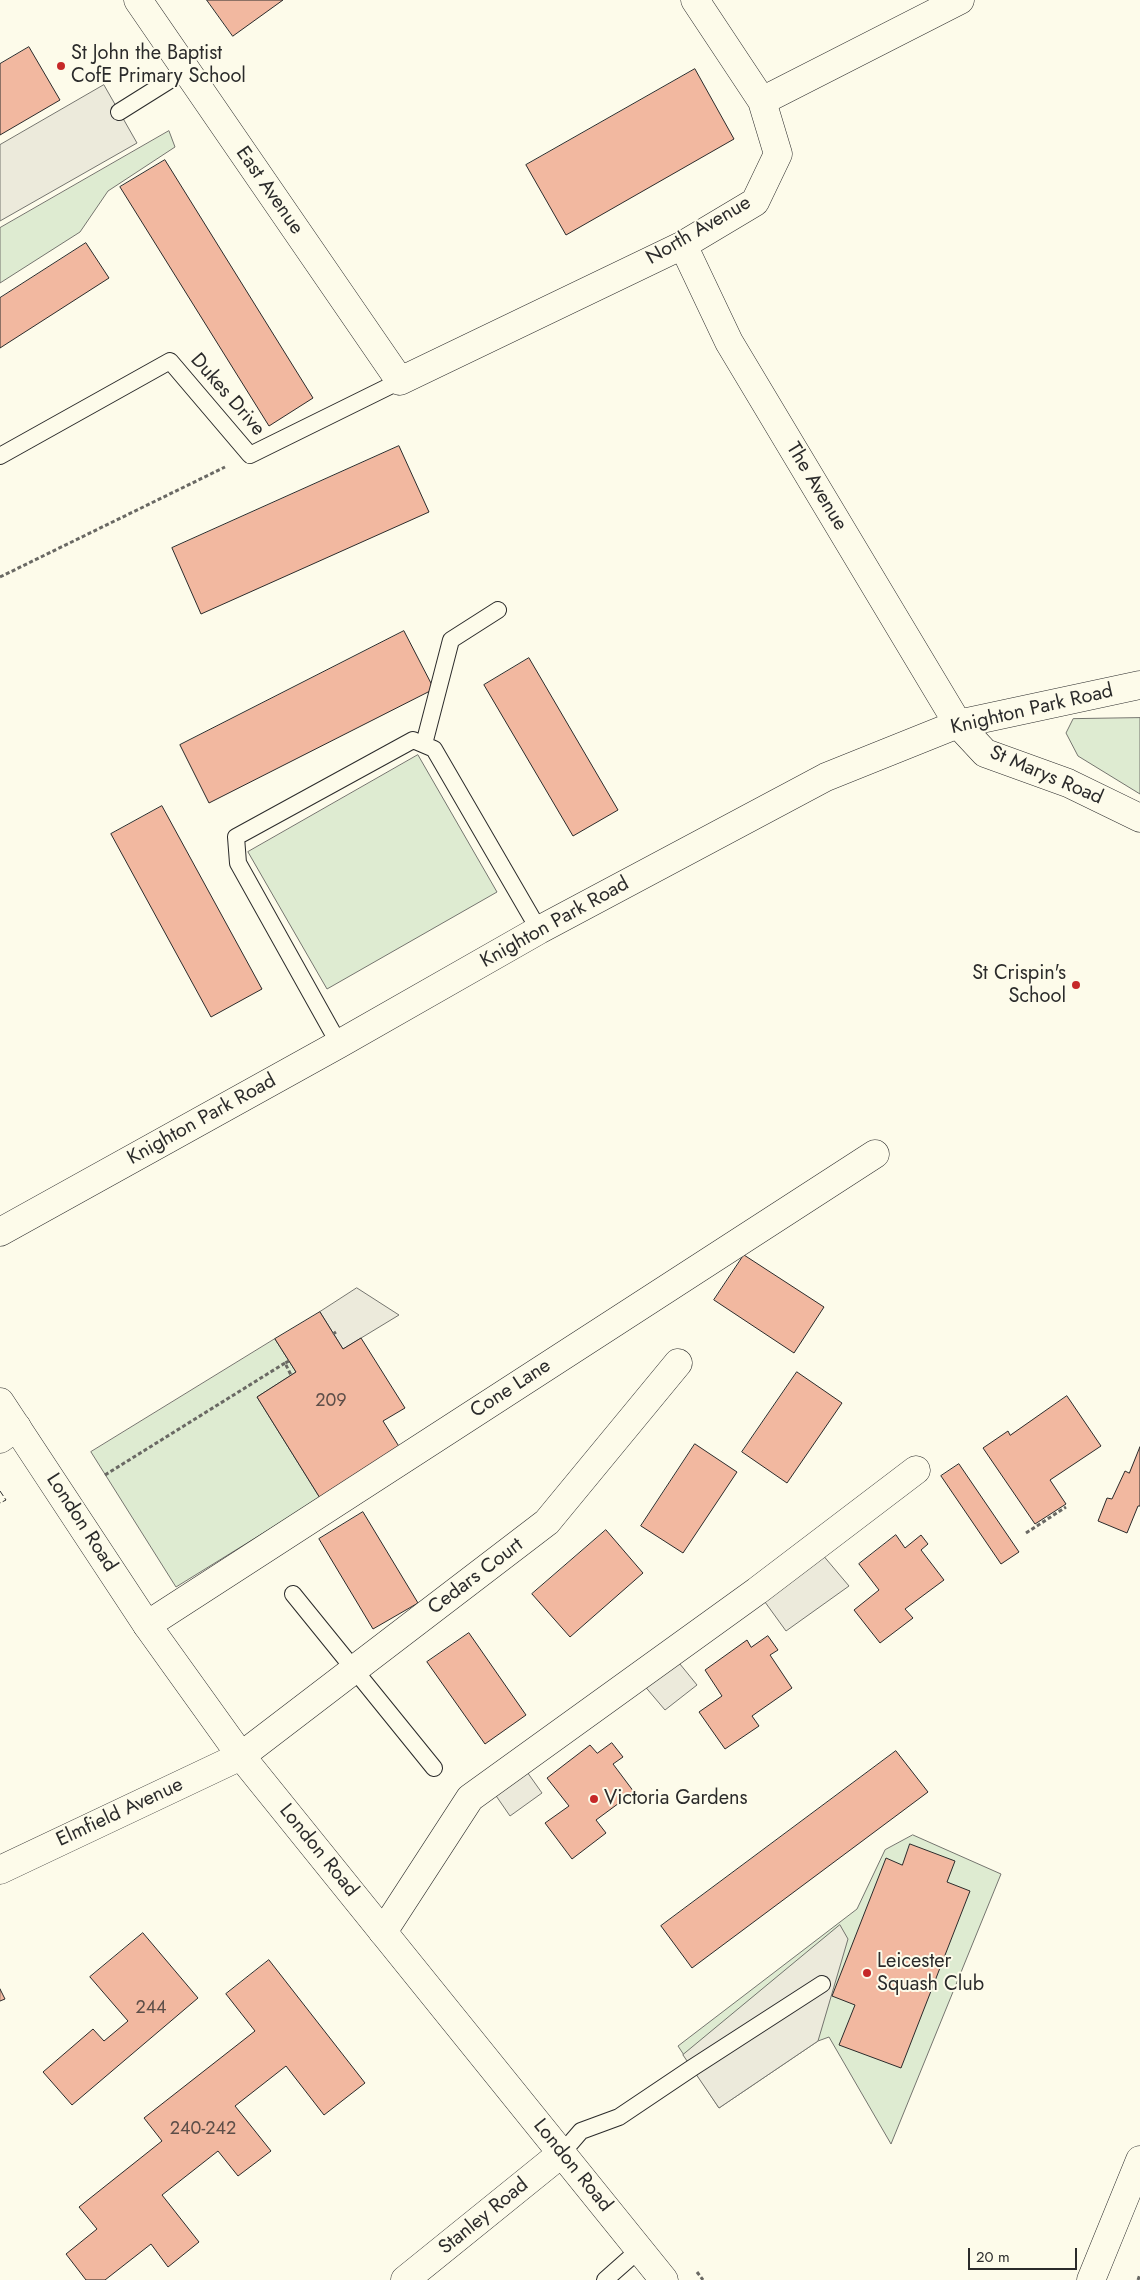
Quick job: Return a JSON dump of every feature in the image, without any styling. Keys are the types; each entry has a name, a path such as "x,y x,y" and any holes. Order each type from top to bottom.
{"street":[{"name":"East Avenue","path":"138,0 400,381"},
{"name":"North Avenue","path":"400,381 683,244 755,202 778,154 762,101 695,0"},
{"path":"762,101 960,0"},
{"name":"The Avenue","path":"683,244 729,342 958,724"},
{"name":"Knighton Park Road","path":"0,1232 540,930 826,777 958,724 1140,686"},
{"name":"St Marys Road","path":"958,724 985,753 1068,783 1140,818"},
{"name":"Cone Lane","path":"147,1625 874,1154"},
{"name":"Cedars Court","path":"240,1756 547,1522 678,1363"},
{"name":"London Road","path":"0,1402 9,1433 240,1756 664,2280"},
{"path":"383,1932 470,1798 764,1585 916,1470"},
{"name":"Elmfield Avenue","path":"0,1870 240,1756"},
{"name":"Stanley Road","path":"405,2280 562,2153"},
{"path":"1091,2280 1140,2160"}],"lane":[{"path":"119,112 186,70"},
{"name":"Dukes Drive","path":"0,456 170,361 250,455 400,381"},
{"path":"424,744 451,640 498,610"},
{"path":"339,1044 238,863 236,837 413,740 434,749 540,930"},
{"path":"294,1594 434,1768"},
{"path":"562,2153 581,2131 619,2117 822,1984"},
{"path":"605,2280 640,2249"}],"path":[{"path":"0,577 250,455"},
{"path":"105,1476 289,1361"},
{"path":"285,1363 292,1375"},
{"path":"1026,1533 1066,1507"},
{"path":"1138,2280 1140,2274"}],"green space":[{"path":"169,131 175,147 108,191 80,232 0,283 0,228"},
{"path":"1140,718 1140,794 1078,756 1066,733 1073,719"},
{"path":"418,755 497,892 327,989 248,852"},
{"path":"275,1339 296,1372 257,1397 320,1498 176,1587 91,1452"},
{"name":"Leicester Squash Club","path":"913,1835 1001,1874 891,2144 829,2037 818,2041 719,2108 678,2046 857,1909 885,1850"}],"shaded area":[{"path":"104,85 137,143 0,221 0,145"},
{"path":"357,1288 399,1315 343,1349 320,1312"},
{"path":"816,1547 849,1586 786,1631 757,1591"},
{"path":"671,1653 697,1685 665,1710 637,1677"},
{"path":"520,1762 542,1793 510,1816 490,1787"},
{"path":"840,1925 848,1939 818,2041 719,2108 683,2055"}],"building":[{"path":"207,0 283,0 233,36"},
{"path":"29,47 60,100 0,135 0,64"},
{"path":"695,69 734,139 566,235 526,165"},
{"path":"165,160 313,398 269,426 120,187"},
{"path":"86,243 109,278 0,348 0,298"},
{"path":"399,446 429,512 201,614 172,548"},
{"path":"404,631 434,689 209,803 180,745"},
{"path":"529,658 618,810 573,836 484,685"},
{"path":"162,806 262,989 211,1017 111,834"},
{"path":"744,1255 824,1307 794,1353 714,1300"},
{"path":"320,1312 343,1349 361,1338 405,1408 383,1421 400,1448 320,1498 257,1397 296,1372 275,1339"},
{"path":"797,1372 842,1403 787,1483 742,1452"},
{"path":"1067,1396 1101,1446 1050,1480 1066,1504 1035,1524 983,1448 1008,1431 1010,1435"},
{"path":"695,1444 737,1472 683,1553 641,1526"},
{"path":"1140,1447 1140,1506 1138,1506 1127,1533 1098,1521 1107,1498 1112,1499 1125,1471 1129,1473"},
{"path":"959,1464 1019,1552 1001,1564 941,1476"},
{"path":"363,1512 418,1603 373,1629 319,1539"},
{"path":"606,1530 643,1573 570,1637 532,1594"},
{"path":"896,1535 905,1548 921,1535 928,1544 921,1550 944,1580 905,1609 913,1618 880,1643 854,1610 879,1590 859,1564"},
{"path":"469,1633 526,1715 485,1744 427,1662"},
{"name":"Victoria Gardens","path":"768,1636 778,1650 770,1655 792,1688 752,1716 759,1726 725,1749 699,1712 722,1696 705,1670 747,1640 751,1647"},
{"name":"Victoria Gardens","path":"612,1743 623,1757 613,1764 634,1792 596,1820 606,1833 572,1859 545,1823 569,1806 547,1778 590,1745 597,1753"},
{"path":"896,1751 928,1792 692,1968 661,1926"},
{"path":"910,1844 955,1861 947,1882 970,1891 901,2068 839,2045 855,2005 832,1996 886,1858 902,1865"},
{"path":"143,1933 198,1998 72,2105 43,2072 93,2029 104,2041 128,2021 90,1977"},
{"path":"269,1960 365,2083 324,2115 286,2066 235,2106 271,2151 238,2176 218,2151 162,2195 199,2242 168,2267 151,2244 105,2280 86,2280 66,2254 97,2229 79,2207 162,2141 144,2118 255,2031 226,1994"},
{"path":"0,1989 5,1999 0,2001"}],"fence":[{"path":"0,1491 6,1500 0,1503"}],"place":[{"name":"St John the Baptist CofE Primary School","path":"61,66"},
{"name":"St Crispin's School","path":"1076,985"},
{"name":"Victoria Gardens","path":"594,1799"},
{"name":"Leicester Squash Club","path":"867,1973"}]}
